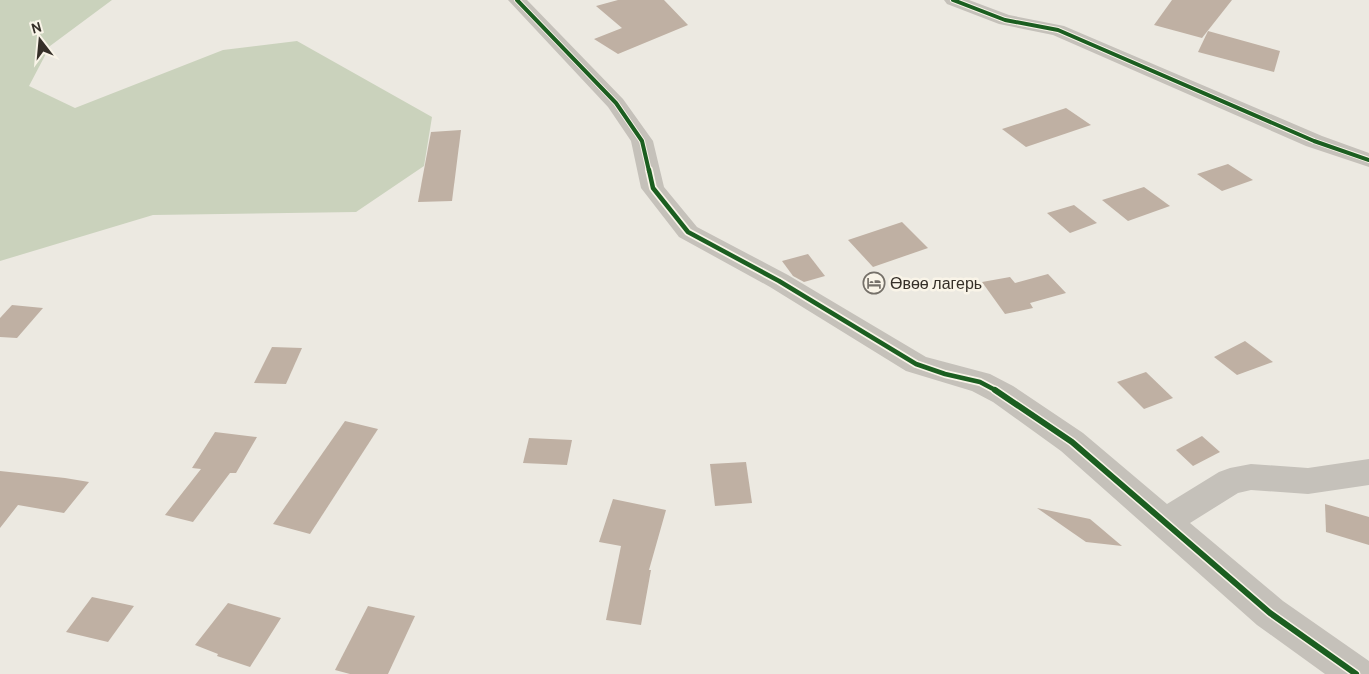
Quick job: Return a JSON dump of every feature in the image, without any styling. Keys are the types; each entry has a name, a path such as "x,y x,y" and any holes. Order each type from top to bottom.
{"street":[{"path":"517,0 616,103 642,141 653,188 688,232 779,281 916,364 945,374 980,382 1004,394 1072,442 1270,613 1356,674"},
{"path":"953,0 1005,20 1058,30 1314,141 1369,160"},
{"path":"1165,522 1230,481 1251,477 1308,481 1369,472"}],"green space":[{"path":"0,0 112,0 50,46 29,86 75,108 223,50 297,41 432,117 424,166 356,212 153,215 0,261"}],"building":[{"path":"618,0 664,0 688,25 618,54 594,39 622,28 596,6"},
{"path":"1172,0 1232,0 1202,38 1154,25"},
{"path":"1208,31 1280,51 1274,72 1198,52"},
{"path":"1066,108 1091,125 1026,147 1002,129"},
{"path":"461,130 452,201 418,202 431,132"},
{"path":"1228,164 1253,180 1222,191 1197,174"},
{"path":"1144,187 1170,206 1128,221 1102,200"},
{"path":"1074,205 1097,223 1070,233 1047,213"},
{"path":"902,222 928,248 873,267 848,240"},
{"path":"808,254 825,276 804,282 793,276 782,261"},
{"path":"1048,274 1066,293 1030,303 1033,308 1005,314 982,282 1010,277 1015,283"},
{"path":"12,305 43,308 17,338 0,337 0,318"},
{"path":"1245,341 1273,362 1237,375 1214,357"},
{"path":"272,347 302,348 286,384 254,383"},
{"path":"1146,372 1173,398 1144,409 1117,382"},
{"path":"345,421 378,429 310,534 273,524"},
{"path":"215,432 257,437 236,473 230,473 193,522 165,515 201,469 192,468"},
{"path":"1202,436 1220,452 1193,466 1176,450"},
{"path":"529,438 572,440 567,465 523,463"},
{"path":"746,462 752,503 715,506 710,464"},
{"path":"0,471 89,482 64,513 18,505 0,528"},
{"path":"613,499 666,510 649,570 651,570 641,625 606,620 621,546 599,542"},
{"path":"1325,504 1369,517 1369,545 1326,532"},
{"path":"1037,508 1090,519 1122,546 1086,542"},
{"path":"92,597 134,606 108,642 66,632"},
{"path":"228,603 281,618 250,667 217,656 218,654 195,645"},
{"path":"368,606 415,616 388,674 350,674 335,670"}],"cycle path":[{"path":"517,0 616,103 642,141 653,188 688,232 779,281 916,364 945,374 980,382 1003,394 1072,442 1270,613 1356,674"},
{"path":"953,0 1005,20 1058,30 1314,141 1369,160"}],"place":[{"name":"Өвөө лагерь","path":"874,283"}]}
